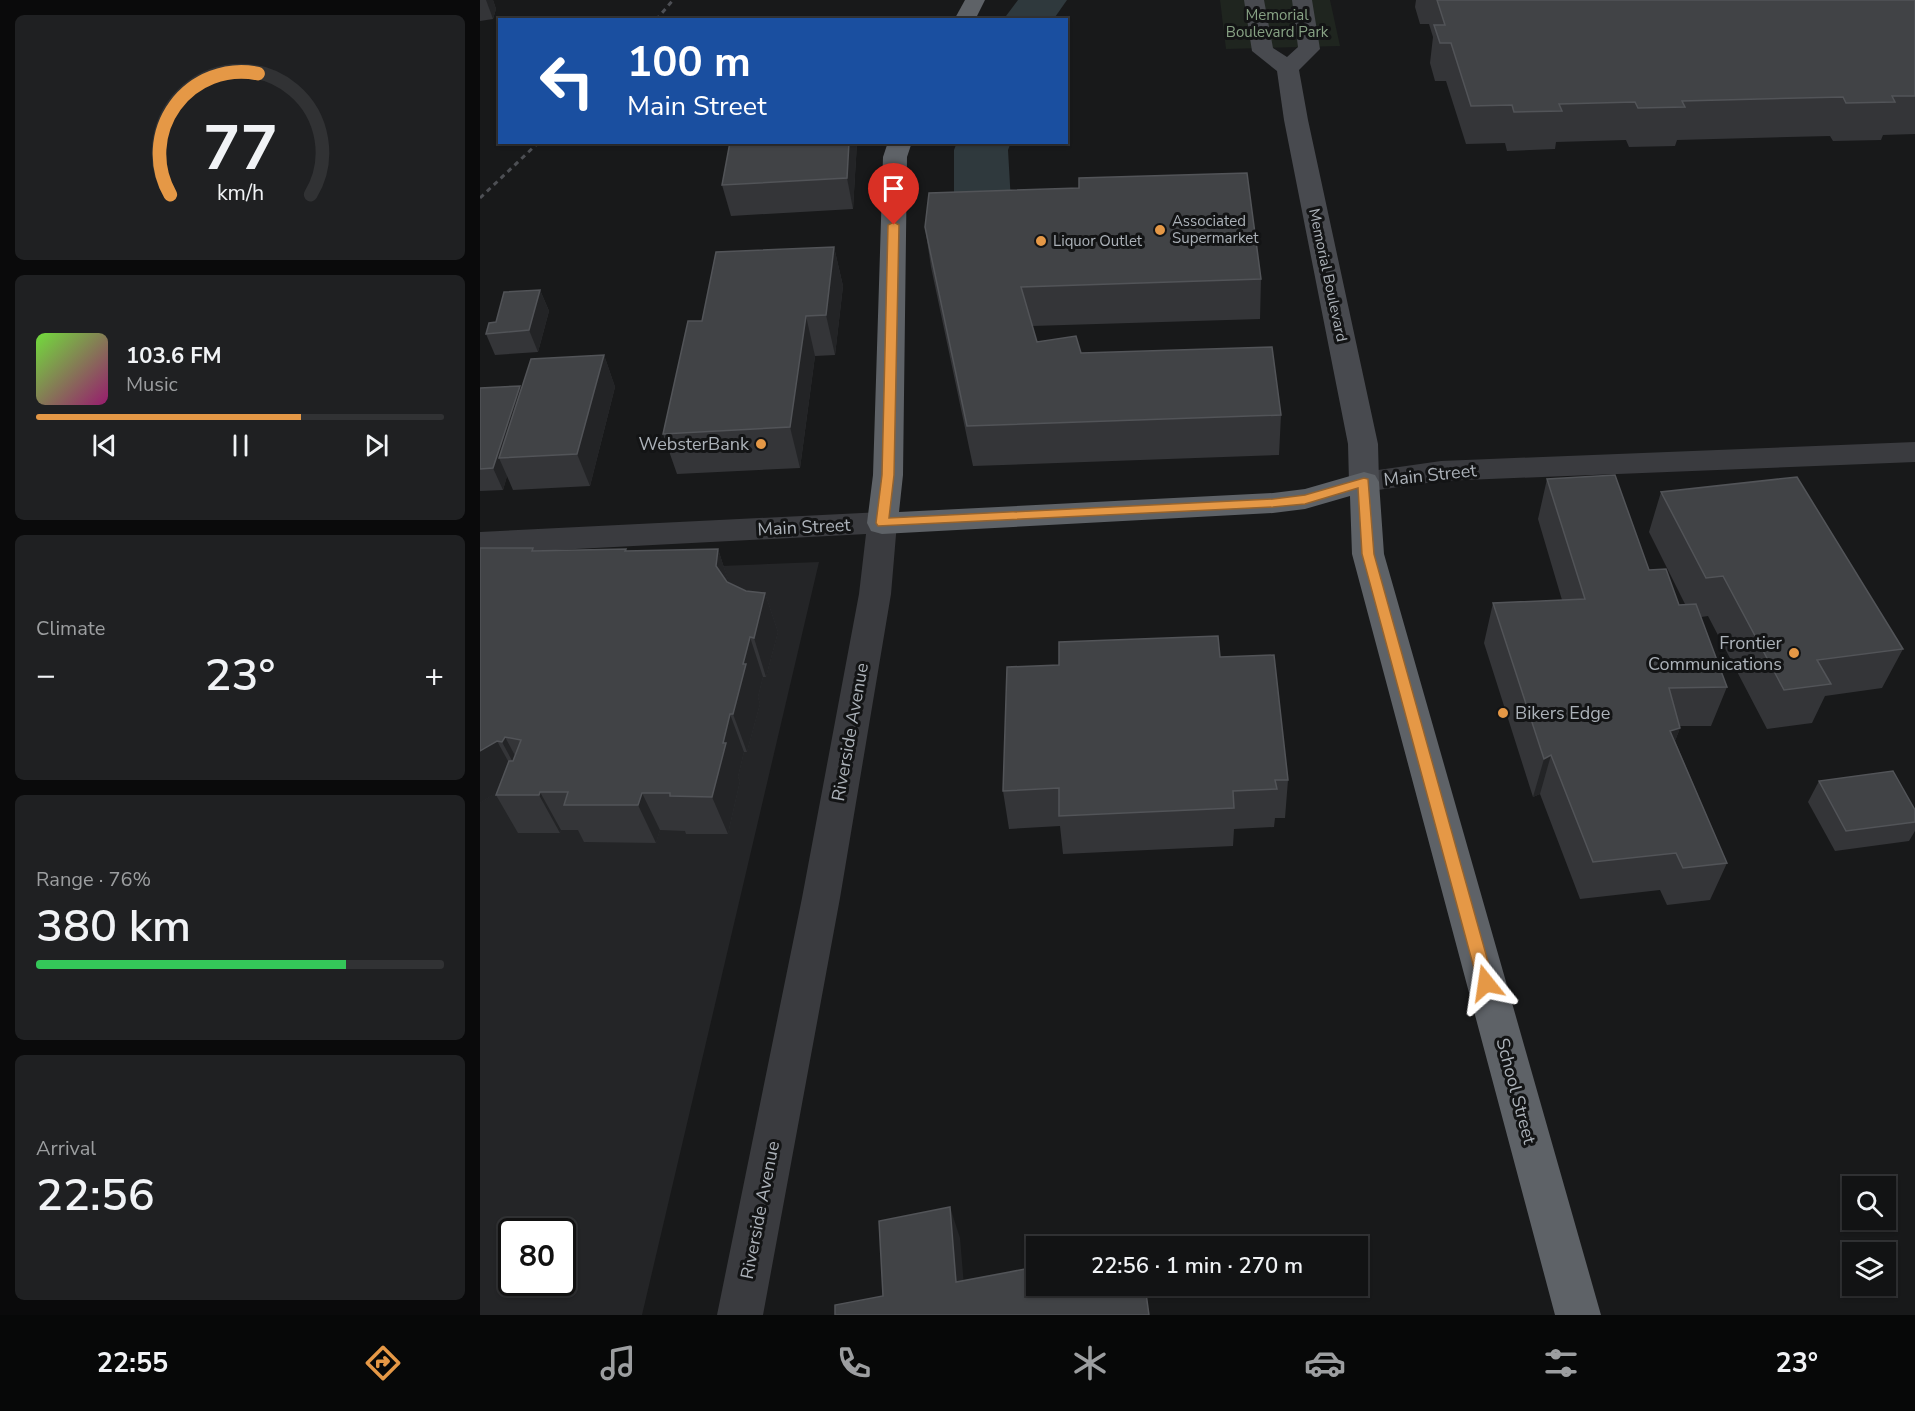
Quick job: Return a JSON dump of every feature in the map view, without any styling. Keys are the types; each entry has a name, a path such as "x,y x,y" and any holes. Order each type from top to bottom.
{"highway":[{"path":"965,18 975,0"},
{"name":"Riverside Avenue","path":"882,523 888,475 895,157 899,144"},
{"name":"Main Street","path":"882,523 1273,503 1305,499 1364,482"},
{"name":"School Street","path":"1364,482 1368,554 1578,1315"}],"main road":[{"path":"1254,0 1263,51 1288,68 1309,50 1302,0"},
{"name":"Memorial Boulevard","path":"1288,68 1296,120 1363,444 1364,482"}],"street":[{"name":"Main Street","path":"1364,482 1441,471 1915,452"},
{"name":"Main Street","path":"480,543 882,523"},
{"name":"Riverside Avenue","path":"740,1315 823,886 875,594 882,523"}],"shaded area":[{"path":"819,562 642,1315 480,1315 480,576"}],"green space":[{"name":"Memorial Boulevard Park","path":"1220,0 1330,0 1340,46 1226,49"}],"building":[{"path":"1437,0 1915,0 1915,96 1892,96 1895,102 1846,103 1843,97 1682,101 1685,107 1638,108 1635,102 1559,104 1562,111 1514,112 1512,105 1471,106 1451,43 1440,43 1434,25 1445,25"},
{"path":"730,144 849,144 847,178 722,185"},
{"path":"1247,173 1261,279 1021,287 1037,342 1076,336 1081,353 1272,347 1281,415 967,426 925,227 929,193 1079,188 1079,178"},
{"path":"834,247 826,315 806,316 790,427 663,434 688,321 702,321 716,252"},
{"path":"540,290 529,330 486,334 489,323 496,322 504,292"},
{"path":"604,355 577,454 499,458 531,359"},
{"path":"520,386 493,468 480,469 480,388"},
{"path":"1615,475 1649,570 1666,569 1679,605 1696,604 1727,687 1669,688 1680,728 1670,731 1727,863 1683,868 1676,853 1593,862 1551,755 1544,759 1493,603 1585,599 1547,479"},
{"path":"1797,477 1903,649 1817,660 1831,684 1784,690 1723,576 1706,578 1661,492"},
{"path":"480,548 533,548 532,551 718,549 716,566 727,582 746,591 765,593 754,638 750,637 743,664 746,664 733,714 730,714 723,743 726,743 712,797 642,793 638,805 564,805 568,792 496,795 509,761 513,761 521,740 505,737 502,742 497,741 480,751"},
{"path":"1218,636 1220,657 1274,655 1288,780 1275,780 1277,789 1233,791 1234,808 1059,816 1059,788 1003,791 1007,667 1059,665 1059,642"},
{"path":"1893,771 1915,810 1915,822 1846,831 1819,781"},
{"path":"950,1207 956,1282 1026,1269 1026,1296 1146,1296 1149,1315 835,1315 835,1305 883,1296 879,1221"}],"waterway":[{"path":"1029,18 1043,0"},
{"path":"983,144 981,150 983,220"}],"railway":[{"path":"658,18 673,0"},
{"path":"480,198 537,144"}],"place":[{"name":"Associated Supermarket","path":"1160,230"},
{"name":"Liquor Outlet","path":"1041,241"},
{"name":"WebsterBank","path":"761,444"},
{"name":"Frontier Communications","path":"1794,653"},
{"name":"Bikers Edge","path":"1503,713"}],"route":[{"path":"894,225 888,475 882,523 1273,503 1305,499 1364,482 1368,554 1486,983"}]}
